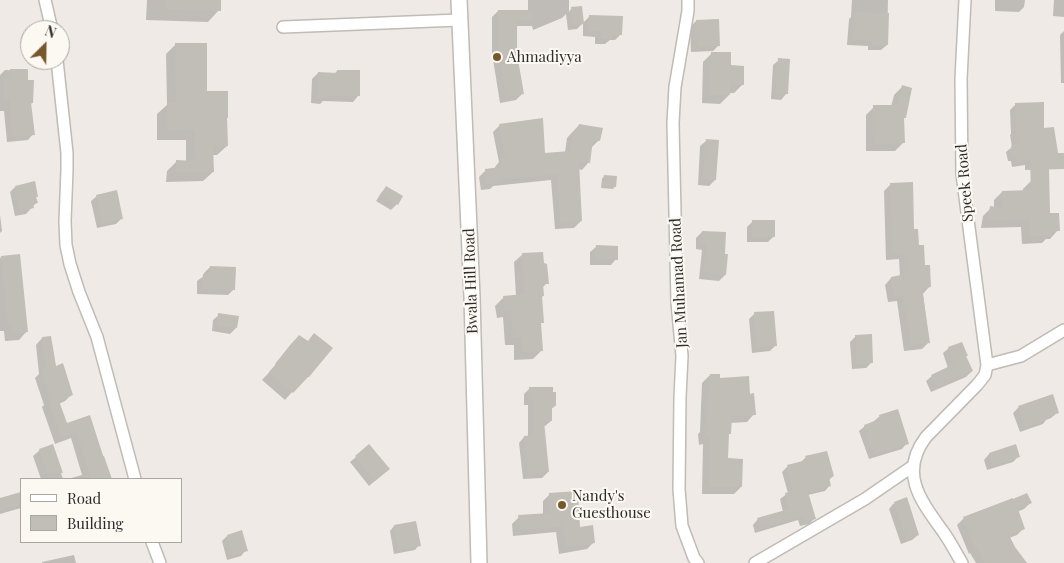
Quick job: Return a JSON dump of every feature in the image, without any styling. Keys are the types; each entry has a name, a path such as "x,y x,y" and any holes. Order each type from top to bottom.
{"street":[{"path":"45,0 50,20"},
{"name":"Bwala Hill Road","path":"458,0 472,298 479,563"},
{"name":"Jan Muhamad Road","path":"688,0 688,11 675,87 673,123 677,302 682,356 679,488 682,526 694,558 698,563"},
{"name":"Speek Road","path":"966,0 961,79 962,174 988,365"},
{"path":"283,27 459,20"},
{"path":"58,70 67,153 66,244 77,285 98,337 135,478"},
{"path":"962,563 950,542 920,500 913,466 916,452 926,437 977,385 985,375 988,365 1021,356 1064,330"},
{"path":"756,563 865,499 913,466"},
{"path":"152,543 160,563"}],"building":[{"path":"165,0 221,0 221,11 165,9"},
{"path":"582,6 584,24 573,25 571,7"},
{"path":"498,10 532,10 532,20 517,20 517,54 524,94 506,97 498,46"},
{"path":"855,12 889,13 888,45 873,45 873,41 852,39"},
{"path":"589,15 623,16 622,35 612,35 612,39 601,39 601,31 588,31"},
{"path":"719,19 720,46 697,46 696,20"},
{"path":"175,43 207,43 207,91 228,91 228,146 213,146 214,172 176,172 176,160 196,161 195,130 167,131 167,103 176,103"},
{"path":"711,52 731,52 731,65 744,66 744,85 730,84 730,95 710,95"},
{"path":"778,58 790,59 788,94 776,94"},
{"path":"10,69 20,69 28,70 28,80 34,80 33,103 31,103 35,135 12,137 10,99 4,99 4,79 9,79"},
{"path":"337,70 360,70 360,96 327,96 327,98 317,98 318,72 337,73"},
{"path":"902,85 912,88 906,118 904,118 905,143 874,144 873,105 897,105"},
{"path":"1044,102 1044,128 1054,127 1058,153 1064,153 1064,169 1049,169 1050,213 1059,213 1060,231 1051,231 1051,236 1030,236 1029,219 988,220 990,206 1002,208 1002,191 1031,190 1030,160 1017,162 1016,156 1013,156 1011,146 1017,145 1015,103"},
{"path":"543,118 545,153 570,151 574,130 578,130 579,124 603,128 600,141 593,140 590,163 579,162 582,221 561,223 557,174 498,180 499,183 487,184 485,169 502,167 501,158 506,158 499,124"},
{"path":"706,139 719,140 716,180 703,179"},
{"path":"604,175 617,176 616,187 603,186"},
{"path":"35,181 38,203 33,204 34,208 20,211 15,186"},
{"path":"913,182 914,229 918,229 919,245 924,245 925,265 930,265 931,287 922,288 930,343 911,345 903,295 894,296 891,277 906,274 905,253 893,254 890,183"},
{"path":"386,186 403,196 398,205 381,195"},
{"path":"117,190 123,219 103,223 96,195"},
{"path":"752,220 775,220 775,237 752,237"},
{"path":"702,231 726,232 725,254 728,254 726,275 704,273 707,244 701,244"},
{"path":"596,245 618,246 618,260 595,259"},
{"path":"543,252 544,263 547,264 549,284 543,284 544,323 541,323 543,351 522,352 522,337 513,337 511,309 505,310 503,296 525,294 522,253"},
{"path":"20,254 28,332 13,334 12,323 8,324 1,256"},
{"path":"210,266 236,267 235,290 202,289 203,274 210,274"},
{"path":"774,311 777,346 757,347 754,312"},
{"path":"218,313 239,316 237,328 217,326"},
{"path":"314,333 333,348 293,393 269,372 299,335 308,341"},
{"path":"872,334 873,363 857,364 855,335"},
{"path":"51,336 56,366 63,363 73,395 59,401 67,423 90,415 112,478 91,478 77,432 62,438 48,399 50,398 41,370 46,369 42,337"},
{"path":"962,342 973,371 937,387 931,375 954,364 948,347"},
{"path":"710,374 720,374 720,378 749,376 750,394 754,393 756,415 732,416 731,434 729,434 728,458 743,459 742,487 709,486 710,437 706,438 705,426 707,425"},
{"path":"529,387 553,387 553,392 556,392 556,406 552,406 552,421 544,421 549,472 528,474 524,436 534,435 533,399 529,399"},
{"path":"1053,394 1059,413 1025,427 1018,406"},
{"path":"898,409 909,444 874,454 864,425 880,419 879,415"},
{"path":"53,444 63,473 47,473 39,449"},
{"path":"369,444 390,469 375,481 355,456"},
{"path":"1016,444 1020,457 993,465 989,453"},
{"path":"827,451 834,476 829,478 831,486 808,492 816,519 805,522 804,515 761,528 757,518 789,509 785,493 793,491 787,465 807,460 805,456"},
{"path":"578,491 580,527 593,525 595,543 566,547 563,526 520,530 518,515 550,513 549,493"},
{"path":"20,492 20,504 0,510 0,498"},
{"path":"1027,493 1032,503 1018,509 1025,529 1009,535 1027,563 985,563 977,548 975,548 963,517"},
{"path":"907,497 919,535 907,539 894,502"},
{"path":"416,521 421,546 398,550 394,525"},
{"path":"242,530 248,551 233,555 227,535"}],"place":[{"name":"Ahmadiyya","path":"497,57"},
{"name":"Nandy's Guesthouse","path":"562,505"}]}
